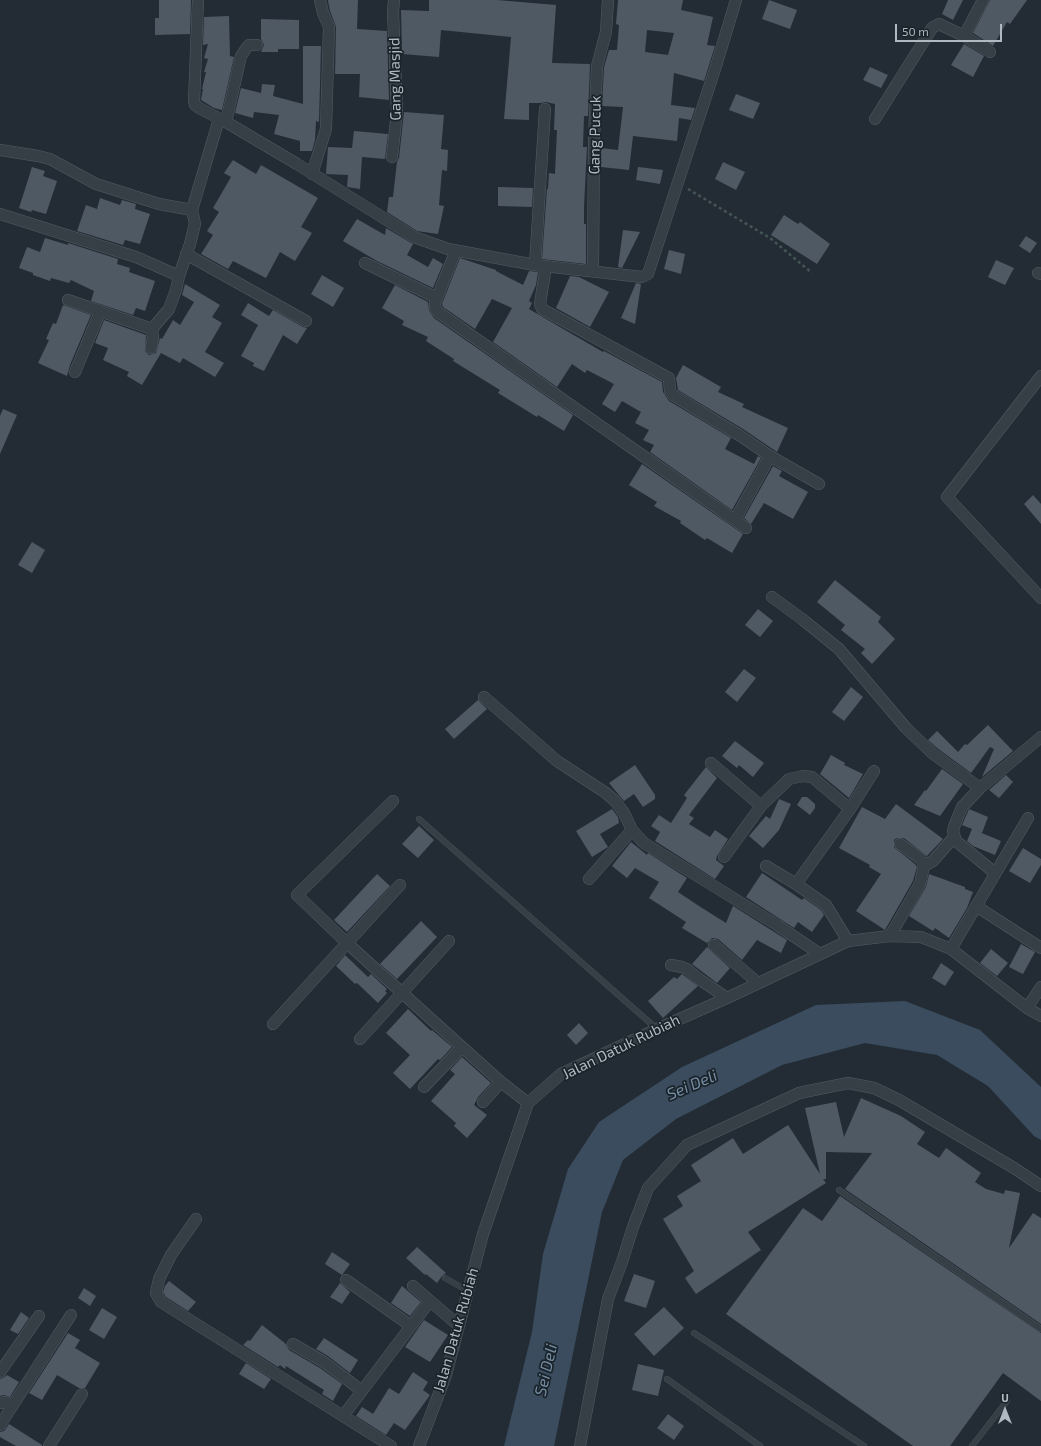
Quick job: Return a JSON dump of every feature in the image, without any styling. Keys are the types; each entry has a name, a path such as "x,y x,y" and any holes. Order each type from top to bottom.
{"street":[{"path":"198,0 194,101 195,105 199,108 297,164 414,236 456,250 541,265 642,277 648,274 677,183 686,161 736,0"},
{"path":"312,174 326,129 329,27 323,13 320,0"},
{"name":"Gang Masjid","path":"392,157 397,112 393,12 394,0"},
{"name":"Gang Pucuk","path":"593,270 596,73 606,32 608,0"},
{"path":"964,36 983,0"},
{"path":"875,119 932,28 939,24 964,36 990,52"},
{"path":"151,348 153,338 152,329 169,309 176,290 195,224 192,210 222,121 241,56 249,45 257,45"},
{"path":"545,109 540,304 542,308 669,378 670,391 672,395 739,435 770,456 819,484"},
{"path":"0,150 50,159 96,184 159,204 192,210"},
{"path":"0,214 136,257 179,276"},
{"path":"456,250 436,298 435,307 438,312 746,528"},
{"path":"186,254 306,321"},
{"path":"365,263 436,298"},
{"path":"68,300 152,329"},
{"path":"75,372 100,312"},
{"path":"1041,376 947,497 1041,598"},
{"path":"735,520 770,456"},
{"path":"772,597 839,649 906,728 932,753 980,788"},
{"path":"484,697 557,761 606,793 616,802 624,813 632,830 644,843 777,925 820,954"},
{"path":"995,873 959,844 954,837 953,830 962,807 980,788 1041,737"},
{"path":"711,763 761,806"},
{"path":"796,884 850,809 874,771"},
{"path":"724,857 761,806 788,779 803,776 812,777 850,809"},
{"path":"393,800 297,895 402,993 501,1082 528,1103"},
{"path":"952,949 1028,818"},
{"path":"589,879 632,830"},
{"path":"924,866 933,861 954,837"},
{"path":"890,936 920,884 924,866 921,859 900,844"},
{"path":"766,866 796,884 826,905 848,940"},
{"path":"273,1024 400,885"},
{"path":"976,906 1041,948"},
{"name":"Jalan Datuk Rubiah","path":"419,1446 446,1375 483,1234 528,1103 561,1074 727,998 848,940 890,936 921,937 952,949 1027,1008 1041,1016"},
{"path":"360,1039 449,942"},
{"path":"714,945 758,983"},
{"path":"671,965 687,969 699,980 727,998"},
{"path":"1027,1008 1041,987"},
{"path":"424,1087 462,1046"},
{"path":"483,1102 501,1082"},
{"path":"580,1446 608,1299 633,1227 648,1188 687,1144 799,1093 848,1083 874,1088 899,1100 1014,1168 1041,1186"},
{"path":"196,1219 171,1255 159,1279 156,1293 161,1302 390,1446"},
{"path":"346,1280 411,1326"},
{"path":"413,1286 459,1326"},
{"path":"343,1416 430,1301"},
{"path":"0,1425 71,1315"},
{"path":"0,1372 39,1316"},
{"path":"293,1344 324,1362 362,1391"},
{"path":"49,1446 82,1394"},
{"path":"0,1403 5,1402 12,1405"}],"lane":[{"path":"419,819 657,1029"},
{"path":"839,1190 1041,1329"},
{"path":"445,1278 468,1291"},
{"path":"694,1333 864,1446"},
{"path":"667,1379 760,1446"},
{"path":"972,1446 1007,1401"}],"path":[{"path":"677,183 770,238 812,273"}],"water":[{"name":"Sei Deli","path":"905,1001 980,1030 1041,1087 1041,1140 1034,1136 988,1086 937,1055 865,1043 782,1065 676,1119 623,1160 602,1212 554,1446 504,1446 532,1332 543,1254 568,1169 599,1122 682,1067 816,1005"}],"building":[{"path":"159,0 191,0 190,34 155,35 155,18 159,18"},
{"path":"328,0 358,0 357,29 387,31 389,100 359,97 360,74 335,74 336,27 330,11"},
{"path":"429,0 497,0 556,5 552,63 590,64 588,116 584,116 583,147 587,147 584,207 584,224 586,224 586,264 542,259 549,173 555,174 557,130 554,130 555,104 546,102 529,103 529,120 504,119 511,37 441,30 439,57 402,54 401,10 429,11"},
{"path":"618,0 683,0 681,10 713,17 707,45 715,46 704,81 674,73 671,105 695,108 691,120 679,118 677,141 633,136 629,170 601,167 601,148 618,150 623,107 602,106 604,67 609,50 617,50 619,25 616,24","holes":["647,30 674,33 668,55 645,52"]},
{"path":"769,0 797,10 790,29 762,19"},
{"path":"948,0 963,0 953,20 942,14"},
{"path":"990,0 1027,0 1010,24 1007,22 993,46 973,33"},
{"path":"229,16 230,56 234,57 222,110 214,108 201,100 206,72 204,72 208,59 204,58 208,44 203,45 204,17"},
{"path":"261,19 299,20 299,49 278,49 278,52 261,52 264,45 261,39"},
{"path":"964,44 984,56 973,77 951,65"},
{"path":"303,46 321,46 319,122 316,121 315,140 312,151 300,151 300,141 274,134 279,115 254,112 253,118 235,113 241,88 261,93 262,84 275,85 273,96 303,104"},
{"path":"870,67 888,75 881,88 863,80"},
{"path":"736,94 760,103 753,119 729,110"},
{"path":"404,112 444,115 441,149 448,150 447,171 442,170 439,205 444,206 438,234 417,231 387,212 389,197 393,197"},
{"path":"354,131 388,134 385,159 362,157 360,189 347,187 348,175 326,174 328,147 352,148"},
{"path":"233,160 256,174 261,165 318,198 301,227 312,233 295,261 280,252 266,278 233,261 228,269 201,254 213,235 207,231 219,212 213,208 231,177 224,173"},
{"path":"723,162 745,172 736,190 715,179"},
{"path":"32,167 45,171 43,176 57,181 46,214 32,210 31,212 19,208"},
{"path":"638,167 663,170 660,184 636,180"},
{"path":"498,187 533,188 532,207 498,206"},
{"path":"100,198 120,205 122,200 136,204 135,209 150,214 140,244 125,240 123,245 77,231 86,205 97,209"},
{"path":"784,215 798,224 800,222 830,244 817,264 771,235"},
{"path":"357,219 385,235 386,228 413,244 407,255 428,267 433,258 443,264 433,288 377,261 343,241"},
{"path":"623,230 640,232 622,268 618,267"},
{"path":"1026,236 1037,243 1030,253 1019,246"},
{"path":"45,238 68,245 68,243 118,259 117,264 130,268 129,272 155,281 145,311 136,308 133,315 91,301 94,291 71,280 69,283 51,278 50,281 19,268 27,247 40,252"},
{"path":"669,250 685,254 681,274 664,269"},
{"path":"460,258 496,270 523,285 529,271 538,272 536,285 529,301 532,303 529,309 603,352 604,351 662,382 663,392 669,401 731,438 725,449 754,464 758,456 761,458 732,510 650,452 654,445 643,440 649,430 635,423 641,412 622,401 615,412 602,404 614,384 587,370 585,373 572,364 557,387 493,342 512,308 492,299 475,329 443,307 442,304"},
{"path":"996,260 1014,268 1005,285 988,277"},
{"path":"322,275 344,288 333,307 311,294"},
{"path":"570,276 579,277 609,292 590,327 556,308"},
{"path":"636,283 641,284 635,324 621,318"},
{"path":"185,284 220,305 212,317 222,323 205,352 224,363 215,377 183,358 180,363 161,353 142,385 127,376 129,372 103,360 108,348 95,343 104,320 146,335 145,351 149,355 156,353 160,338 162,339 173,320 180,325 194,302 182,295"},
{"path":"395,285 428,302 429,310 434,318 573,415 564,431 538,415 537,417 498,393 500,390 453,361 454,359 426,341 428,337 402,325 404,321 382,308"},
{"path":"248,303 269,316 273,310 307,328 297,344 283,335 264,371 253,366 254,363 241,356 258,325 241,315"},
{"path":"63,305 91,315 70,365 67,376 38,363 49,340 46,339 53,323 56,324"},
{"path":"683,365 721,387 718,392 744,404 742,407 788,428 777,452 743,429 678,390 676,378"},
{"path":"3,409 17,415 0,454 0,416"},
{"path":"642,464 743,534 732,553 707,538 705,540 680,523 681,521 654,506 657,502 629,485"},
{"path":"773,466 782,471 779,476 808,492 793,519 764,503 751,524 744,518"},
{"path":"1033,495 1041,504 1041,524 1024,504"},
{"path":"32,542 45,550 32,573 18,565"},
{"path":"835,580 881,617 878,622 895,639 872,664 861,653 865,649 841,630 845,625 817,602"},
{"path":"758,609 773,621 760,637 745,625"},
{"path":"744,669 756,678 737,702 725,692"},
{"path":"851,687 863,697 844,721 832,712"},
{"path":"478,700 487,709 454,739 445,729"},
{"path":"988,725 1013,751 982,777 994,749 990,747 971,773 928,740 937,731 958,752 965,744 967,745"},
{"path":"735,741 764,763 753,777 739,765 737,768 722,756"},
{"path":"831,755 845,763 844,765 863,774 849,798 820,774"},
{"path":"635,765 655,795 655,799 643,807 634,794 624,801 609,783"},
{"path":"706,767 717,778 689,815 694,818 689,824 710,837 715,830 728,839 717,856 716,860 724,866 715,879 655,841 660,832 651,826 659,815 671,823 687,798 684,795"},
{"path":"942,769 963,784 940,816 914,805"},
{"path":"1006,775 1013,782 999,798 989,790"},
{"path":"802,797 807,797 815,804 815,808 810,815 797,805"},
{"path":"779,799 791,804 779,830 763,848 749,836 766,816 770,819"},
{"path":"896,804 943,839 927,856 904,838 897,838 894,840 894,847 917,867 913,881 885,930 856,911 881,874 869,867 870,865 839,848 862,807 885,819"},
{"path":"612,809 618,817 619,823 600,834 608,847 592,857 576,831"},
{"path":"969,809 988,817 982,833 962,825"},
{"path":"419,826 434,840 418,858 402,844"},
{"path":"972,829 1001,841 995,855 973,846 967,841"},
{"path":"631,842 647,855 648,853 687,878 678,892 726,923 733,906 787,940 781,953 757,940 742,960 718,939 712,938 707,943 682,928 686,922 649,898 659,882 635,868 627,878 612,866"},
{"path":"1023,848 1041,859 1041,865 1030,883 1009,871"},
{"path":"762,873 802,900 804,898 821,910 824,915 812,932 798,922 794,928 746,897"},
{"path":"377,874 390,886 347,932 334,920"},
{"path":"929,874 965,887 965,889 973,892 967,908 949,938 935,928 933,931 909,916 926,887"},
{"path":"421,921 437,937 397,979 380,964"},
{"path":"1021,944 1035,952 1023,974 1009,967"},
{"path":"707,947 730,968 717,983 692,964"},
{"path":"991,949 1008,963 997,976 980,963"},
{"path":"345,955 368,977 371,974 387,989 385,991 387,993 378,1003 336,966"},
{"path":"941,963 954,972 945,986 932,978"},
{"path":"682,974 698,986 663,1018 648,1001 674,977 677,979"},
{"path":"408,1009 431,1031 432,1030 452,1047 440,1060 438,1059 410,1089 393,1073 410,1055 386,1033"},
{"path":"579,1023 588,1033 576,1045 567,1035"},
{"path":"462,1057 491,1083 478,1097 474,1105 487,1115 467,1138 454,1126 456,1123 431,1101 455,1074 450,1070"},
{"path":"861,1098 901,1116 925,1132 917,1144 939,1158 946,1148 981,1173 975,1182 986,1189 1004,1194 1005,1190 1020,1193 1009,1248 1033,1213 1041,1218 1041,1324 845,1189 872,1153 826,1152 826,1179 823,1179 826,1183 748,1232 761,1250 696,1294 685,1278 694,1271 663,1219 683,1206 677,1196 701,1181 691,1165 733,1138 743,1154 788,1125 820,1174 805,1108 836,1102 844,1137"},
{"path":"840,1196 1041,1333 1041,1401 1003,1373 950,1446 913,1446 726,1314 803,1208 822,1221"},
{"path":"417,1247 446,1273 437,1283 426,1274 425,1275 406,1258"},
{"path":"332,1252 350,1264 342,1275 325,1264"},
{"path":"634,1274 655,1281 646,1308 624,1301"},
{"path":"169,1281 196,1302 188,1311 166,1297 163,1292"},
{"path":"340,1283 350,1292 342,1304 330,1297"},
{"path":"402,1286 421,1302 410,1316 391,1303"},
{"path":"84,1288 96,1296 90,1306 78,1298"},
{"path":"664,1307 684,1328 654,1356 634,1334"},
{"path":"102,1308 117,1317 104,1339 89,1330"},
{"path":"21,1312 29,1318 18,1334 10,1330"},
{"path":"424,1320 448,1335 430,1362 405,1347"},
{"path":"262,1325 286,1344 289,1350 320,1368 342,1384 333,1401 322,1394 324,1390 286,1366 285,1369 280,1365 278,1367 243,1345 248,1340 250,1341"},
{"path":"68,1333 80,1340 75,1348 100,1363 85,1388 79,1388 57,1375 42,1400 29,1393"},
{"path":"324,1338 358,1360 350,1373 328,1356 316,1349"},
{"path":"246,1363 271,1379 264,1389 239,1374"},
{"path":"638,1364 664,1370 658,1396 632,1390"},
{"path":"413,1372 428,1382 423,1390 430,1395 405,1430 394,1423 386,1435 356,1416 362,1407 373,1414 389,1388 399,1394"},
{"path":"7,1375 19,1382 10,1397 4,1395 0,1396 0,1379"},
{"path":"668,1414 684,1426 674,1440 657,1428"},
{"path":"9,1424 42,1446 16,1446 0,1437 0,1432 4,1431"}]}
